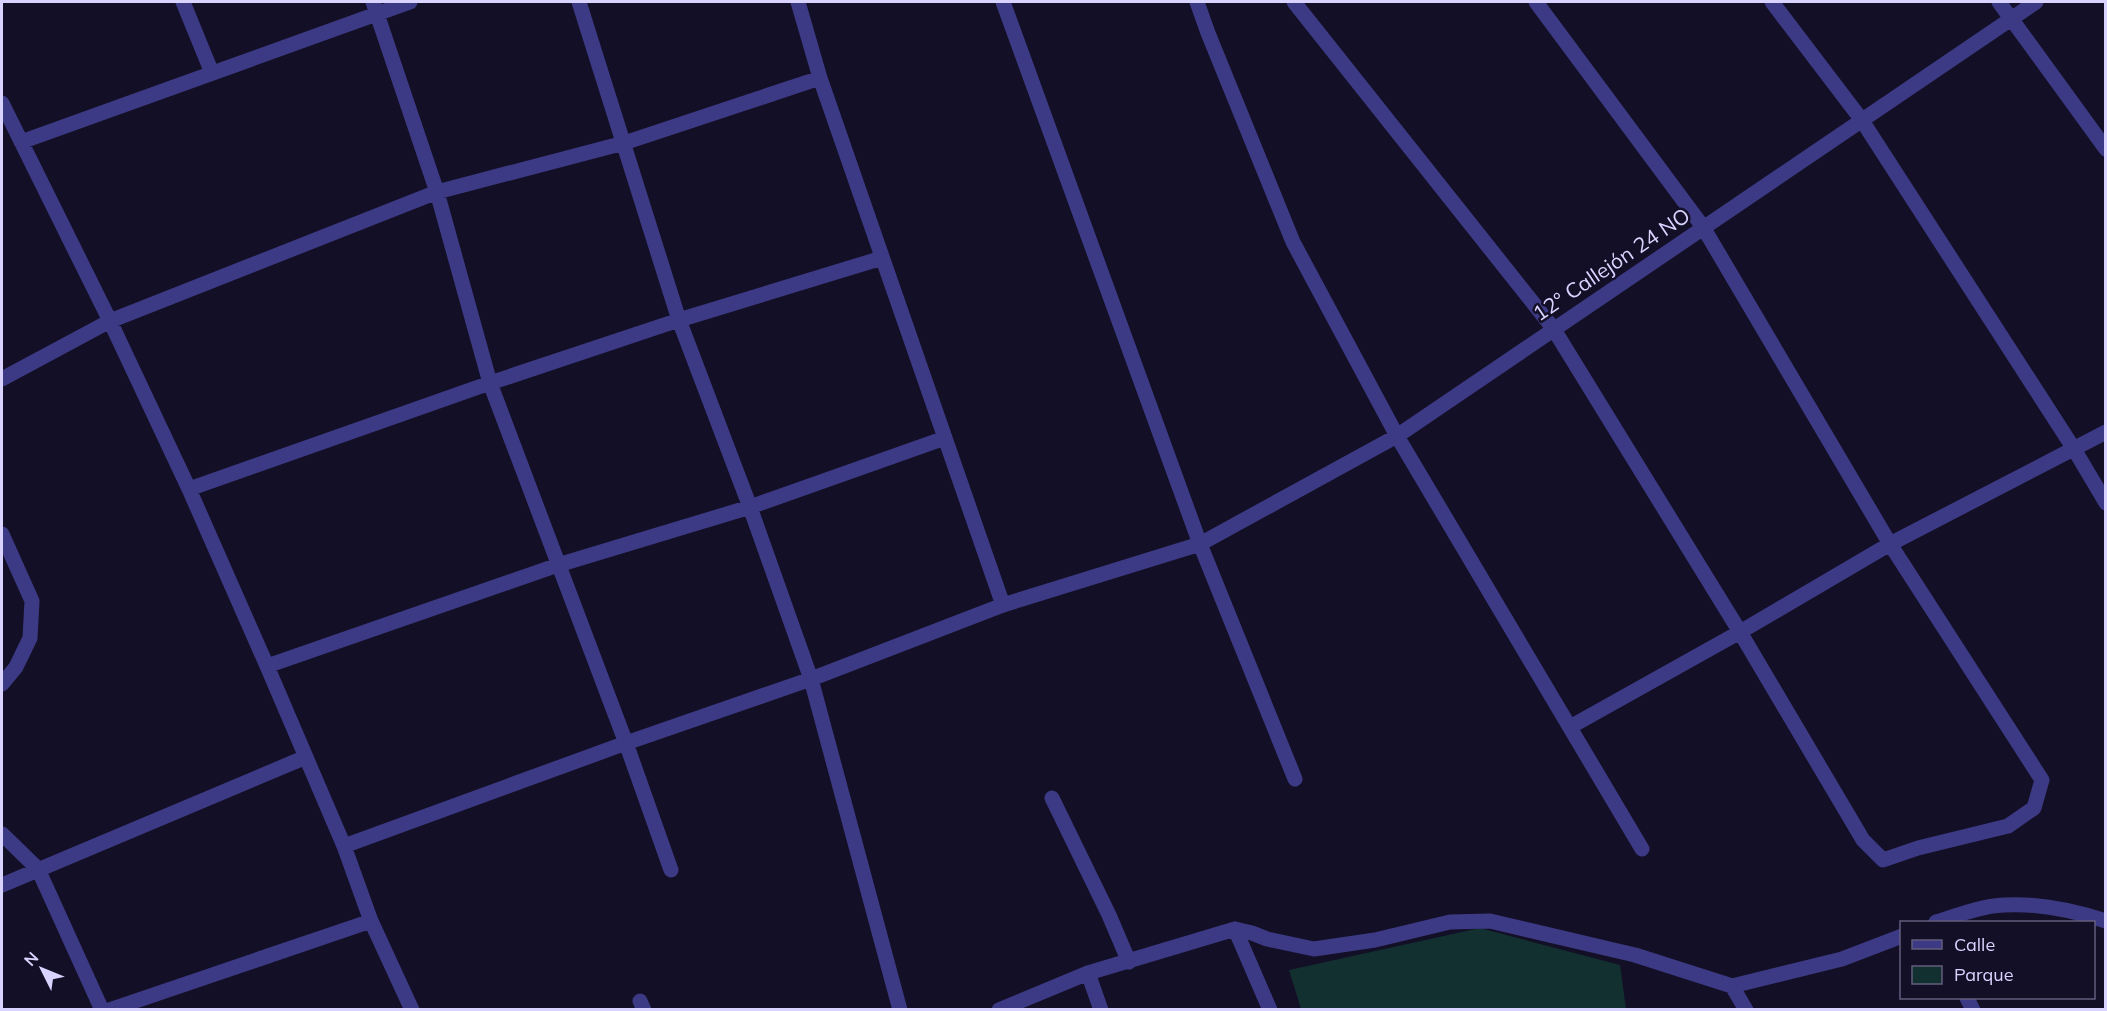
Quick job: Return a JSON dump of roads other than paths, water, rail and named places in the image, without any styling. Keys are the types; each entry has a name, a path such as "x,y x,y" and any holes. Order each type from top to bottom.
{"street":[{"path":"183,2 212,73"},
{"path":"21,142 212,73 374,7 410,2"},
{"path":"579,2 679,320 750,507 811,679 900,1010"},
{"path":"798,2 820,78 1003,605"},
{"path":"1003,2 1200,544 1295,780"},
{"path":"1197,2 1293,242 1397,436 1642,849"},
{"path":"1294,2 1553,328 1740,632 1863,840 1883,860 1918,848 2008,826 2034,808 2042,780 1890,544 1703,226 1536,2"},
{"path":"1772,2 1861,119 2074,449 2106,503"},
{"path":"1999,2 2106,149"},
{"name":"12° Callejón 24 NO","path":"344,846 626,743 811,679 1003,605 1200,544 1397,436 2036,2"},
{"path":"374,7 437,192 490,383 626,743 671,870"},
{"path":"2,379 110,321 437,192 624,142 820,78"},
{"path":"2,103 110,321 189,489 344,846 371,921 412,1010"},
{"path":"189,489 490,383 679,320 882,258"},
{"path":"1570,727 1740,632 1890,544 2106,432"},
{"path":"267,666 558,565 750,507 945,438"},
{"path":"2,534 32,601 30,638 16,667 2,684"},
{"path":"2,885 306,757"},
{"path":"1052,798 1109,915 1129,962"},
{"path":"2,834 38,869 102,1010"},
{"path":"1939,921 1974,910 2004,905 2071,910 2106,921"},
{"path":"109,1010 371,921"},
{"path":"999,1010 1088,973 1235,929 1267,939 1314,949 1375,940 1450,922 1490,921 1635,955 1732,986 1842,959 1900,937"},
{"path":"1235,929 1270,1010"},
{"path":"1088,973 1101,1010"},
{"path":"1732,986 1746,1010"}]}
